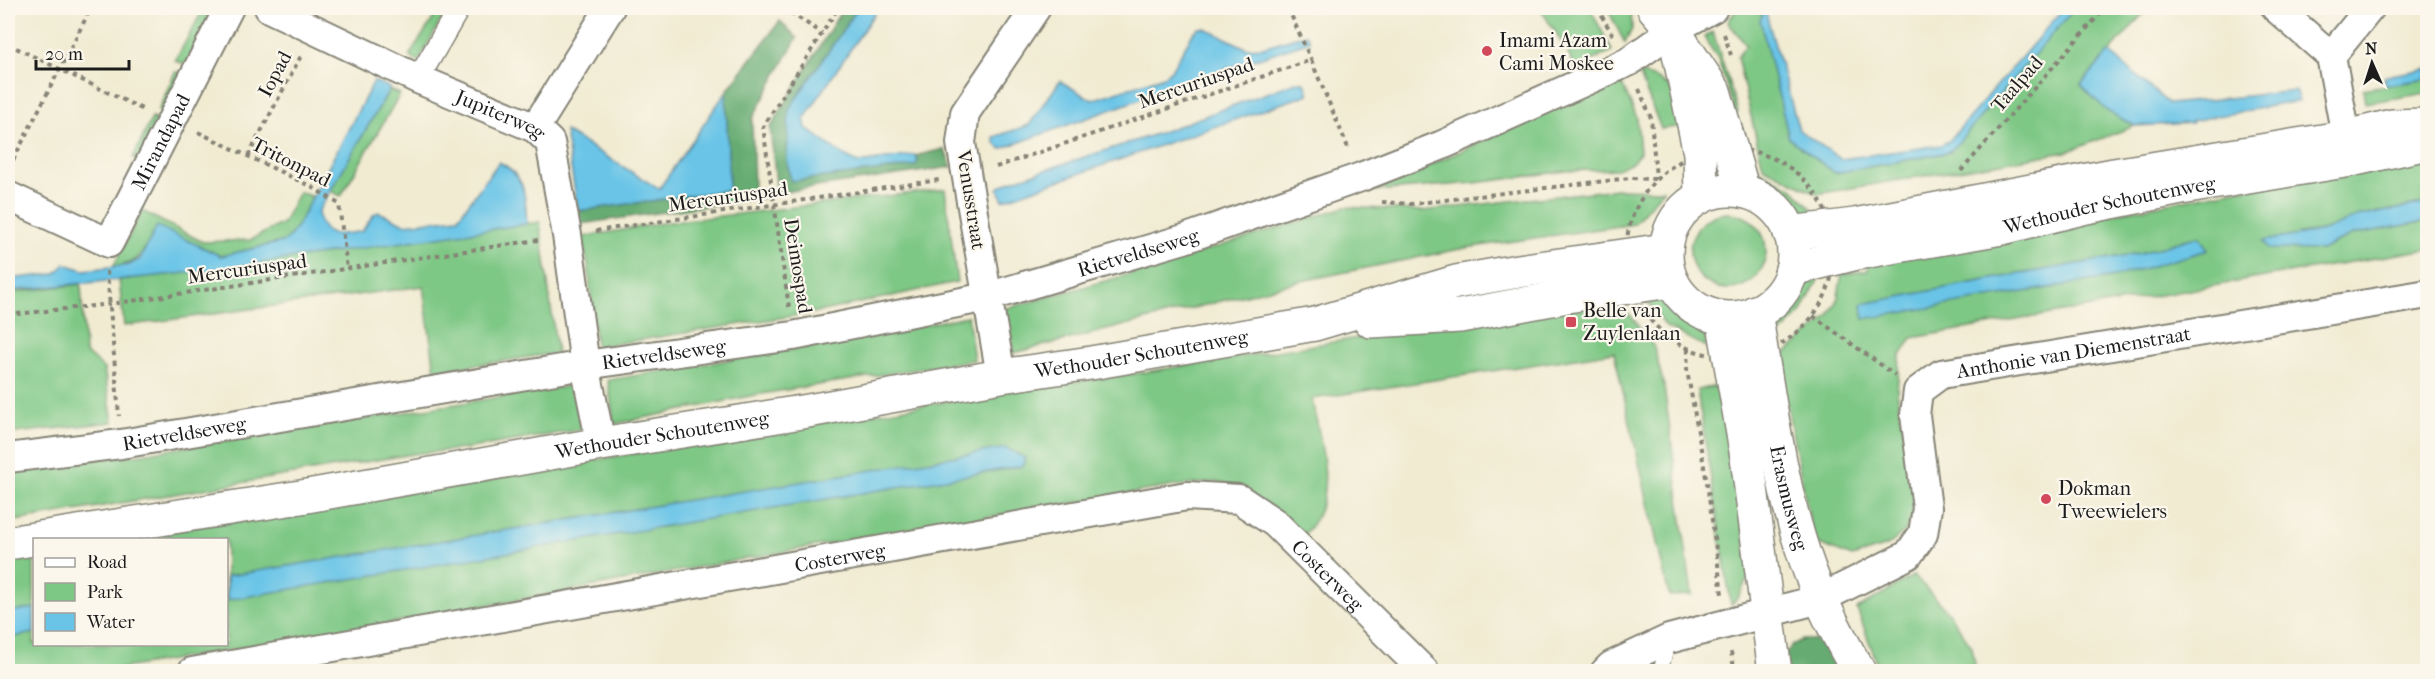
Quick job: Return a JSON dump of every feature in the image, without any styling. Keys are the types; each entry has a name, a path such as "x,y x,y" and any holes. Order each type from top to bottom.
{"street":[{"name":"Mirandapad","path":"107,252 171,119 229,8"},
{"name":"Jupiterweg","path":"269,8 418,79 535,128 550,142 567,236 585,365 601,444"},
{"path":"418,79 459,8"},
{"path":"535,128 610,8"},
{"name":"Venusstraat","path":"1001,376 961,143 965,113 1036,8"},
{"name":"Rietveldseweg","path":"8,458 121,444 585,365 793,336 987,297 1184,239 1361,177 1451,142 1628,62 1664,19 1713,8"},
{"path":"2276,8 2331,56 2349,148"},
{"path":"2331,56 2370,8"},
{"path":"1664,19 1714,91 1743,191"},
{"path":"1664,19 1701,153 1701,196"},
{"name":"Wethouder Schoutenweg","path":"1792,269 1857,253 2002,228 2086,207 2181,188 2349,148 2392,126 2427,125"},
{"name":"Wethouder Schoutenweg","path":"1790,233 1855,225 2114,175 2349,148 2427,143"},
{"path":"1722,190 1743,191 1763,199 1780,213 1790,233 1794,251 1792,269 1786,285 1775,299 1745,316 1723,318 1701,312 1684,299 1668,266 1670,228 1683,210 1701,196 1722,190"},
{"path":"8,196 107,252"},
{"name":"Wethouder Schoutenweg","path":"40,538 307,496 601,444 1315,324 1456,282 1625,255 1668,266"},
{"name":"Wethouder Schoutenweg","path":"1315,324 1460,316 1567,296 1629,288 1668,266"},
{"name":"Anthonie van Diemenstraat","path":"1918,391 1941,374 2427,294"},
{"name":"Erasmusweg","path":"1755,312 1746,354 1747,457 1775,672"},
{"name":"Erasmusweg","path":"1723,318 1746,354 1799,540 1820,599 1860,672"},
{"path":"1605,672 1611,666 1670,639 1820,599 1908,555 1923,534 1927,508 1915,415 1918,391"},
{"name":"Costerweg","path":"192,672 1187,496 1239,499 1275,523 1425,672"},
{"name":"Wethouder Schoutenweg","path":"8,543 33,539"}],"lane":[{"path":"1660,672 1670,639"}],"path":[{"path":"8,172 91,8"},
{"path":"783,8 822,33"},
{"name":"Deimospad","path":"793,336 763,127 838,8"},
{"path":"1258,8 1260,13 1275,8"},
{"path":"1287,8 1361,177"},
{"name":"Taalpad","path":"1960,172 2105,8"},
{"name":"Iopad","path":"248,156 301,56 318,31"},
{"path":"8,44 138,107"},
{"name":"Mercuriuspad","path":"8,315 111,304 967,176 1311,60"},
{"path":"1628,62 1651,118 1656,179 1639,201 1628,227 1625,255 1629,288 1646,317 1667,337 1688,349 1722,358 1784,344 1813,316 1827,292 1834,260 1832,227 1824,203 1809,183 1785,163 1756,152 1730,148"},
{"name":"Tritonpad","path":"171,119 312,187 339,204 347,269"},
{"path":"1377,201 1411,204 1630,178 1656,179"},
{"path":"107,252 121,444"},
{"path":"1813,316 1918,391"},
{"path":"1688,349 1687,370 1707,483 1726,624 1736,672"}],"green space":[{"path":"204,8 216,8 186,64 175,61"},
{"path":"843,8 858,8 789,109 788,165 918,161 915,156 944,149 952,167 777,193 770,128"},
{"path":"1540,8 1590,8 1612,51 1575,69 1567,51"},
{"path":"1607,8 1631,9 1632,29 1625,43"},
{"path":"1737,8 1766,8 1761,13 1789,138 1835,173 1950,152 2065,8 2148,8 2081,85 2107,111 2135,126 2066,152 1817,194 1763,167 1737,57 1746,45 1728,22"},
{"path":"438,11 444,15 418,62 409,56"},
{"path":"780,21 797,38 752,119 754,189 762,198 581,224 578,211 729,190 726,92"},
{"path":"1713,32 1738,112 1735,114 1718,59 1704,37"},
{"path":"175,72 184,73 165,115 158,111"},
{"path":"1639,73 1660,80 1672,90 1683,126 1661,129"},
{"path":"1619,78 1637,118 1640,152 1633,162 1617,169 1567,171 1475,183 1374,191"},
{"path":"2427,79 2427,93 2365,103 2363,89"},
{"path":"389,90 400,94 341,196 330,191"},
{"path":"152,118 160,122 140,160 133,158"},
{"path":"2427,153 2427,203 2357,217 2323,231 2299,234 2321,250 2352,235 2427,221 2427,249 1912,338 1900,357 1897,391 1914,495 1913,512 1905,532 1887,546 1852,557 1814,542 1778,360 1829,316 1837,301 1842,274 1867,271 1869,261","holes":["2199,236 2114,277 1864,318 1863,304 2145,252"]},
{"path":"1747,164 1793,189 1814,211 1800,214 1780,189 1751,175"},
{"path":"945,189 957,282 818,312 596,347 588,265 582,237 662,223"},
{"path":"1617,189 1663,190 1634,224 1465,248 1301,281 1014,353 1004,309 1141,271 1345,207 1422,211"},
{"path":"299,192 313,197 286,241 221,256 157,227 145,249 137,258 113,267 142,211 203,242 250,240 283,223"},
{"path":"1728,213 1742,216 1755,224 1763,237 1766,251 1763,265 1755,278 1742,286 1728,289 1714,286 1701,278 1693,265 1690,251 1693,237 1701,224 1714,216"},
{"path":"540,222 557,353 435,371 423,286 124,326 119,280"},
{"path":"1808,272 1822,272 1801,313 1777,337 1774,317 1802,289"},
{"path":"81,284 85,352 104,369 113,422 8,434 8,293"},
{"path":"1657,294 1705,334 1706,347 1666,327 1645,298"},
{"path":"1603,299 1631,316 1654,347 1664,386 1692,595 1669,596 1614,352 1312,399 1324,460 1324,491 1315,520 1301,539 1244,487 1215,482 1174,486 805,548 357,629 100,672 8,671 8,556 33,553 33,646 228,646 228,538 127,538 1038,386 1120,376"},
{"path":"968,316 974,360 755,395 614,424 608,380 824,344"},
{"path":"575,385 584,429 465,449 413,454 8,522 8,469 135,455"},
{"path":"1722,385 1750,573 1739,596 1731,605 1697,390"},
{"path":"1914,575 1951,616 1972,647 1976,671 1880,671 1857,609"},
{"path":"1802,640 1816,640 1845,671 1789,671 1785,655 1792,645"}],"water":[{"path":"858,8 878,8 804,119 806,128 844,156 858,163 915,155 918,161 915,166 791,181 787,161 789,109"},
{"path":"1766,8 1770,8 1767,17 1799,130 1841,159 1941,145 1949,141 2064,8 2075,8 1950,152 1835,173 1789,138 1760,20"},
{"path":"1199,28 1205,28 1246,48 1263,47 1306,34 1310,41 1001,149 995,143 994,137 1029,125 1060,81 1092,100 1164,76 1171,70 1194,32"},
{"path":"2109,52 2169,104 2295,91 2299,101 2191,121 2192,123 2135,126 2107,111 2081,85"},
{"path":"2427,69 2427,79 2387,85 2383,82 2385,76"},
{"path":"374,81 389,87 389,90 318,212 323,228 333,234 362,231 374,214 379,212 405,224 458,218 499,162 520,180 525,196 527,224 206,271 8,291 8,279 55,274 65,264 84,270 129,265 140,259 157,226 221,256 286,241 297,226"},
{"path":"1296,82 1305,82 1309,94 1003,200 998,188 1008,182 1159,133"},
{"path":"726,92 729,190 578,211 565,131 659,189"},
{"path":"2427,203 2427,221 2352,235 2321,250 2268,249 2263,241 2323,231 2357,217"},
{"path":"2199,236 2208,250 2114,277 1864,319 1862,304 2145,252"},
{"path":"1006,448 1025,458 1023,466 228,600 228,576"},
{"path":"33,608 33,633 8,638 8,612"}],"place":[{"name":"Imami Azam Cami Moskee","path":"1487,51"},
{"name":"Belle van Zuylenlaan","path":"1571,322"},
{"name":"Dokman Tweewielers","path":"2046,499"}]}
